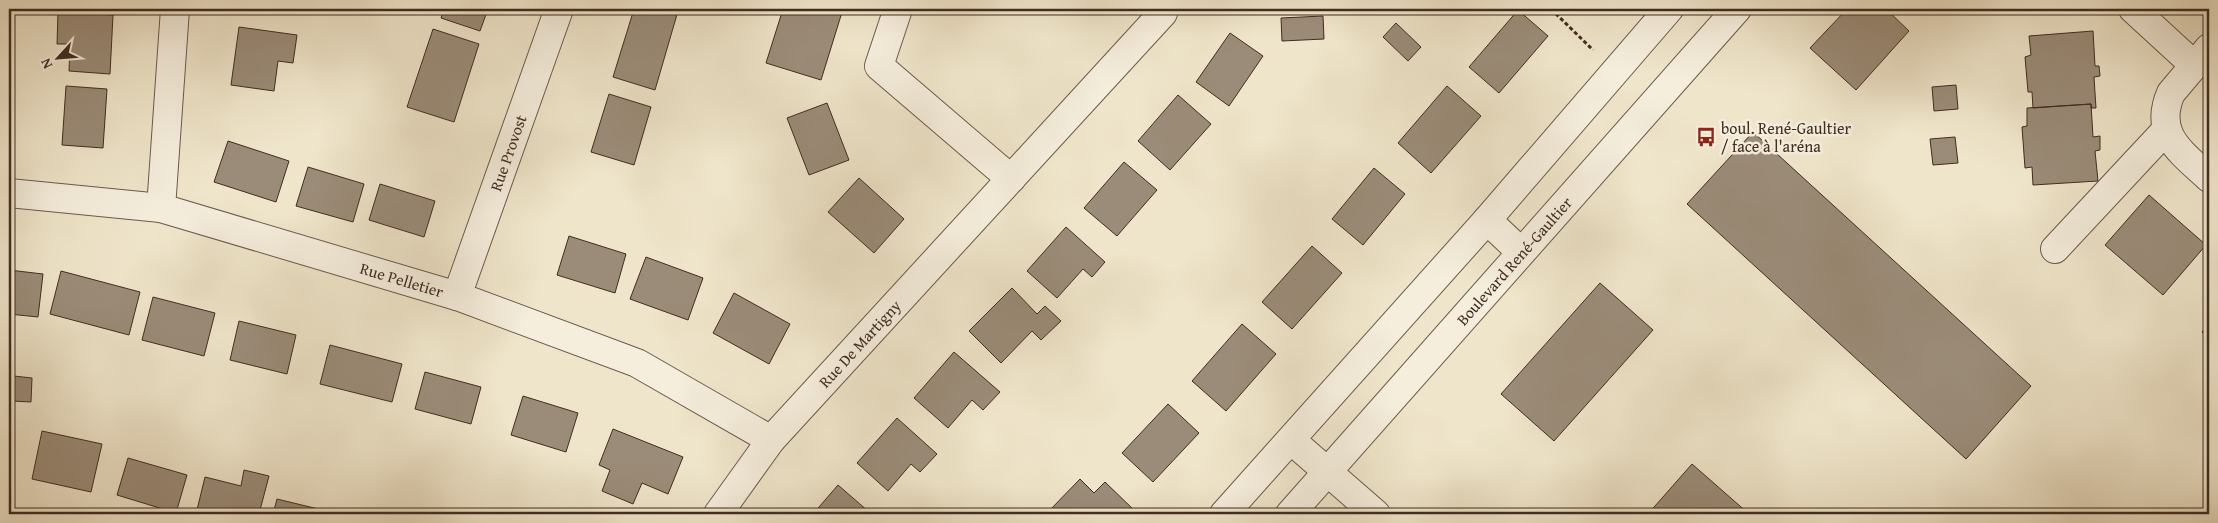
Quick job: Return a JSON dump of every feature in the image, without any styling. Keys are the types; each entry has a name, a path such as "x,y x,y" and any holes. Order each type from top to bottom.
{"street":[{"path":"161,208 175,9"},
{"name":"Rue Provost","path":"457,296 559,9"},
{"path":"898,9 878,66 1010,179"},
{"name":"Rue De Martigny","path":"718,514 771,440 1163,13 1158,9"},
{"path":"1224,514 1487,220 1669,9"},
{"name":"Boulevard René-Gaultier","path":"1290,514 1737,9"},
{"path":"2133,9 2202,56 2171,92 2165,120 2175,146 2209,178"},
{"path":"2055,250 2167,129"},
{"name":"Rue Pelletier","path":"9,193 161,208 457,296 637,363 771,440"},
{"path":"1487,220 1521,252"},
{"path":"1291,440 1376,514"}],"building":[{"path":"240,9 278,9 278,13"},
{"path":"444,9 488,9 480,31 441,18"},
{"path":"634,9 670,9 678,11 655,90 613,77"},
{"path":"783,9 843,9 821,80 766,63"},
{"path":"1847,9 1886,9 1909,31 1856,90 1810,48"},
{"path":"1518,10 1548,36 1499,93 1469,67"},
{"path":"58,12 113,15 110,74 69,71 70,44 57,44"},
{"path":"1323,16 1324,39 1282,41 1281,18"},
{"path":"1396,23 1421,47 1408,61 1383,37"},
{"path":"239,27 297,35 293,63 278,61 274,91 231,85"},
{"path":"433,29 479,44 454,122 407,107"},
{"path":"2093,31 2095,66 2099,66 2100,76 2094,77 2096,108 2091,108 2091,104 2033,108 2032,92 2028,92 2025,57 2031,55 2029,36"},
{"path":"1230,33 1263,56 1229,106 1196,82"},
{"path":"1956,85 1958,109 1934,111 1932,87"},
{"path":"66,86 107,89 103,148 62,145"},
{"path":"1447,86 1481,116 1431,173 1398,143"},
{"path":"609,94 651,107 634,165 591,152"},
{"path":"1178,95 1211,124 1170,170 1138,141"},
{"path":"827,103 849,160 809,175 787,118"},
{"path":"2091,104 2093,137 2100,136 2100,150 2095,151 2098,181 2033,185 2032,167 2025,168 2022,127 2027,126 2027,108"},
{"path":"1753,132 2031,386 1966,459 1687,204"},
{"path":"1955,137 1958,163 1933,165 1930,139"},
{"path":"228,141 289,161 276,202 214,182"},
{"path":"1124,162 1157,190 1117,236 1084,208"},
{"path":"308,167 364,184 353,222 296,206"},
{"path":"1374,168 1405,194 1363,245 1332,219"},
{"path":"859,178 904,219 874,253 828,212"},
{"path":"380,184 435,201 424,237 369,220"},
{"path":"2149,195 2206,245 2163,295 2105,245"},
{"path":"1066,227 1105,262 1092,277 1083,269 1057,298 1027,271"},
{"path":"569,236 626,254 615,293 557,275"},
{"path":"1312,246 1342,273 1292,329 1262,302"},
{"path":"646,257 703,278 688,320 630,299"},
{"path":"9,270 43,274 38,317 9,314"},
{"path":"61,271 140,292 129,335 50,314"},
{"path":"1600,283 1653,330 1554,441 1501,394"},
{"path":"1012,288 1037,314 1045,306 1061,321 1041,340 1032,331 1001,363 969,331"},
{"path":"734,293 790,324 769,364 713,333"},
{"path":"153,297 215,313 204,356 142,340"},
{"path":"239,321 296,335 287,374 230,360"},
{"path":"1242,324 1276,354 1226,411 1192,381"},
{"path":"2209,324 2209,339 2202,332"},
{"path":"330,345 402,364 392,402 320,384"},
{"path":"954,352 1000,392 983,410 972,400 948,428 914,398"},
{"path":"425,372 481,387 471,424 415,409"},
{"path":"14,376 32,378 31,402 12,401"},
{"path":"523,396 578,413 566,452 511,435"},
{"path":"1168,404 1199,433 1153,482 1122,453"},
{"path":"897,418 937,454 920,472 911,464 888,491 857,463"},
{"path":"9,420 14,420 10,473 9,473"},
{"path":"613,429 683,457 668,494 642,483 633,504 602,491 610,470 599,465"},
{"path":"42,431 102,444 91,492 32,479"},
{"path":"128,458 187,475 176,513 117,495"},
{"path":"1692,464 1749,514 1648,514"},
{"path":"244,470 269,476 259,514 196,514 205,477 241,486"},
{"path":"1080,479 1094,493 1105,482 1135,511 1132,514 1050,514 1048,512"},
{"path":"838,485 868,511 865,514 813,514"},
{"path":"277,499 339,514 273,514"}],"place":[{"name":"boul. René-Gaultier / face à l'aréna","path":"1706,137"}]}
